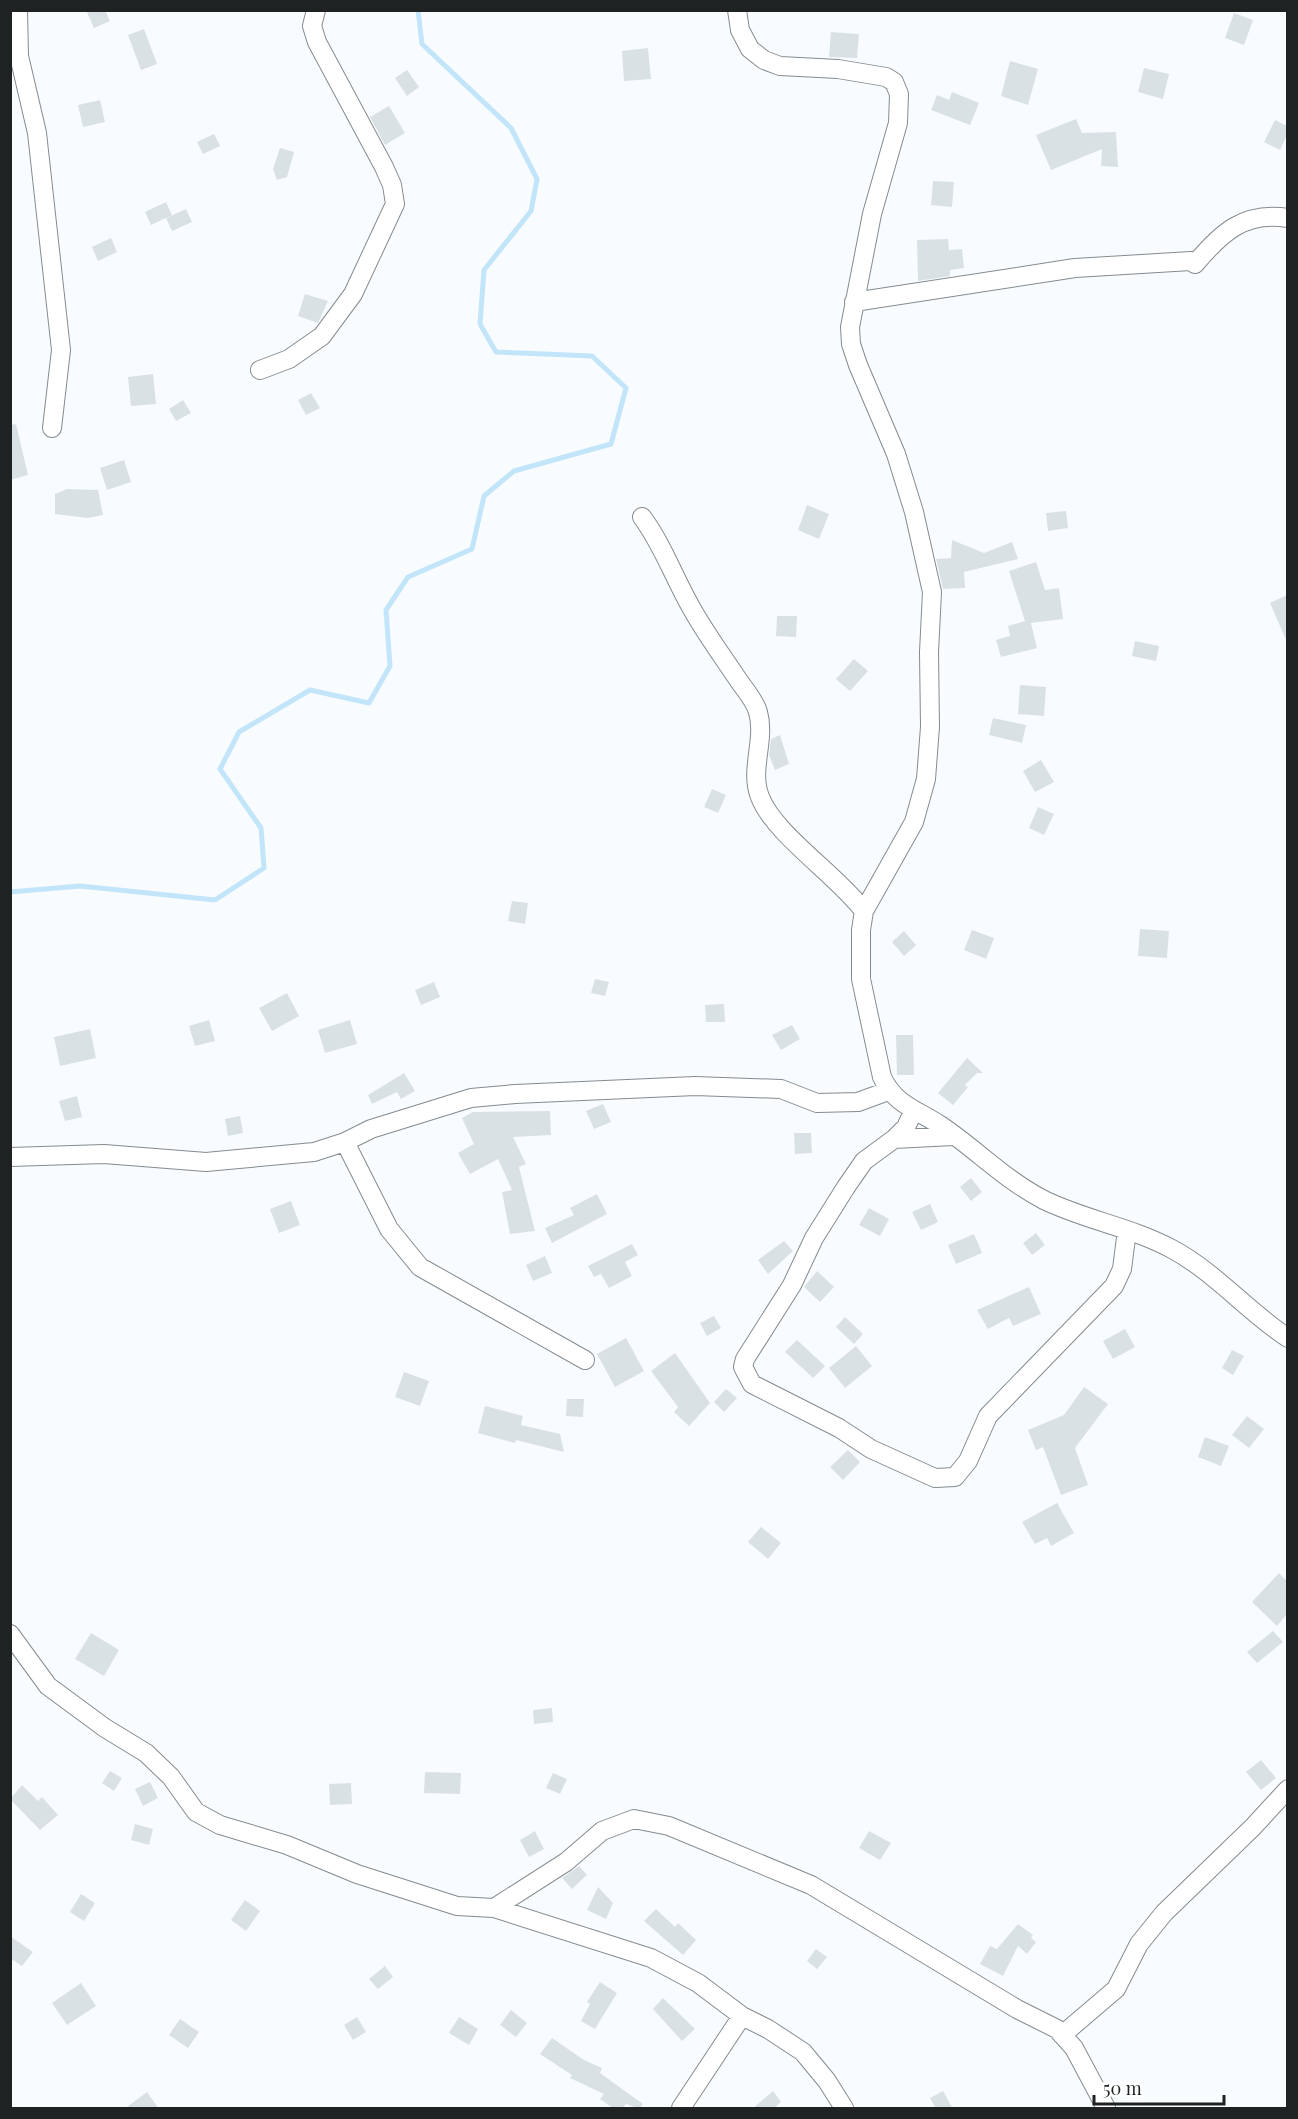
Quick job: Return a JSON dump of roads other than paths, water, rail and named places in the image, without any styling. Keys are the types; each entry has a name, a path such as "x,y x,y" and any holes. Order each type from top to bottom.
{"street":[{"path":"18,10 19,56 37,133 61,350 52,428"},
{"path":"260,370 289,359 322,336 353,294 395,204 392,185 384,167 317,42 312,26 315,10"},
{"path":"737,10 740,30 750,50 764,60 780,66 838,69 886,77 894,82 899,94 898,123 872,214 850,327 851,344 896,454 914,512 932,592 929,652 930,727 926,779 914,822 864,911 861,979 875,1049 888,1091 913,1112 939,1125 997,1172 1042,1199 1085,1218 1127,1230 1172,1249 1214,1277 1287,1338"},
{"path":"854,302 1075,268 1191,261 1196,264 1212,244 1235,224 1252,219 1287,218"},
{"path":"642,517 658,539 675,580 693,611 757,708 762,727 756,771 759,796 789,836 848,890 864,911"},
{"path":"10,1157 104,1154 206,1162 314,1152 345,1142 371,1129 471,1098 695,1086 781,1089 817,1103 827,1103 858,1102 888,1091"},
{"path":"913,1112 906,1126 894,1139 864,1161 814,1238 792,1285 744,1359 743,1367 752,1384 839,1428 871,1449 935,1478 955,1477 968,1461 988,1416 1114,1286 1122,1269 1127,1230"},
{"path":"894,1139 953,1136"},
{"path":"345,1142 389,1229 420,1267 585,1360"},
{"path":"10,1634 48,1686 105,1728 146,1753 171,1777 196,1812 219,1825 287,1845 357,1874 457,1906 494,1908 651,1958 698,1983 742,2016 768,2029 803,2052 827,2081 844,2109"},
{"path":"1062,2035 1116,1989 1139,1944 1164,1913 1253,1827 1287,1789"},
{"path":"494,1908 566,1862 602,1831 634,1819 669,1826 811,1885 1017,2009 1057,2029 1074,2048 1106,2109"},
{"path":"681,2109 742,2016"}],"waterway":[{"path":"10,892 80,886 215,900 264,868 261,828 220,769 239,732 310,690 369,703 390,666 386,610 408,577 472,549 484,496 514,471 611,444 626,388 592,356 496,352 480,324 484,270 531,211 537,179 511,128 422,44 418,10"}]}
